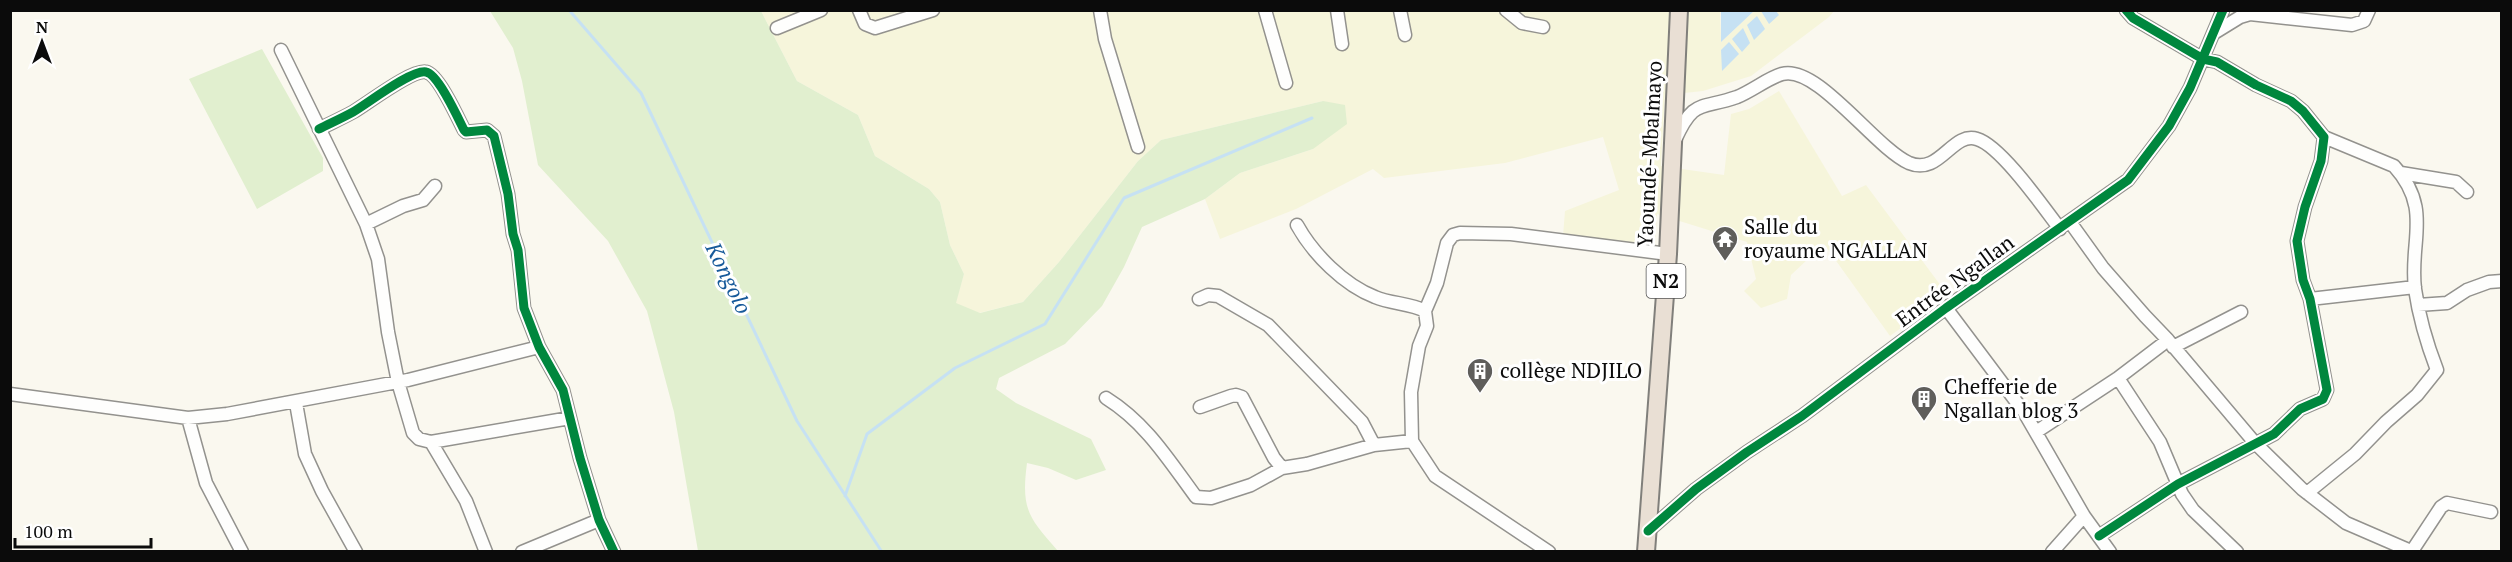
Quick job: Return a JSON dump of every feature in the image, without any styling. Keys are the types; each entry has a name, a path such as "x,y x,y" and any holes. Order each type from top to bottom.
{"highway":[{"name":"Yaoundé-Mbalmayo","path":"1646,552 1668,254 1671,147 1679,10"}],"street":[{"path":"777,28 821,10"},
{"path":"859,10 865,24 875,28 933,10"},
{"path":"1100,10 1105,39 1137,147"},
{"path":"1265,10 1274,50 1286,83"},
{"path":"1337,10 1342,44"},
{"path":"1400,10 1405,35"},
{"path":"1506,10 1522,23 1543,27"},
{"path":"2126,10 2133,18 2203,59 2217,62 2256,85 2291,101 2303,111 2324,137 2394,166 2401,173 2416,202 2418,217 2415,287 2437,370 2355,454 2307,493"},
{"name":"Entrée Ngallan","path":"1648,531 1696,489 1802,416 1946,308 2128,180 2169,126 2190,88 2223,10"},
{"path":"2214,33 2240,17 2250,14 2352,25 2364,21 2369,10"},
{"path":"281,50 366,224 378,259 388,332 398,382 413,433 419,439 431,442 570,418"},
{"path":"319,129 354,112 409,77 424,71 429,72 439,85 466,132 486,130 492,132 508,194 513,234 518,250 524,308 539,347 563,390 599,520 614,552"},
{"path":"1671,147 1686,118 1695,108 1751,92 1782,74 1797,74 1821,86 1887,148 1916,165 1924,166 1940,158 1958,142 1968,138 1977,139 1991,147 2065,225 2255,443 2307,493 2346,523 2398,549 2413,551 2441,507 2447,503 2492,512"},
{"path":"2099,536 2178,484 2274,434 2300,409 2323,399 2326,395 2326,380 2310,299 2303,280 2298,231 2321,161 2324,137"},
{"path":"2401,173 2456,182 2467,192"},
{"path":"366,224 403,206 423,200 435,186"},
{"path":"1297,225 1306,242 1355,286 1374,297 1425,311"},
{"path":"1549,552 1435,476 1412,441 1411,392 1419,346 1427,326 1425,311 1437,283 1447,243 1453,235 1460,233 1511,234 1668,254"},
{"path":"2418,305 2447,303 2467,290 2489,282 2502,281"},
{"path":"2310,299 2415,287"},
{"path":"1199,299 1208,295 1218,296 1268,325 1362,422 1374,445"},
{"path":"1946,308 1999,377 2036,432 2084,516 2110,552"},
{"path":"2036,432 2171,344 2241,312"},
{"path":"10,394 188,418 296,403 398,382 539,347"},
{"path":"2118,378 2160,442 2178,484 2193,510 2237,552"},
{"path":"1200,407 1236,394 1242,397 1274,459 1282,468"},
{"path":"1106,398 1127,411 1143,427 1196,497 1211,498 1241,488 1282,468 1307,464 1374,445 1412,441"},
{"path":"296,403 305,454 322,491 356,552"},
{"path":"188,418 206,483 242,552"},
{"path":"431,442 466,501 486,552"},
{"path":"2052,552 2084,516"},
{"path":"522,552 599,520"}],"green space":[{"path":"1720,10 1721,42 1754,11 1834,11 1751,76 1703,91 1665,95 1661,166 1724,175 1731,114 1749,109 1779,91 1842,196 1866,185 1947,294 1890,336 1824,244 1791,275 1787,299 1761,308 1744,291 1756,279 1747,242 1657,214 1655,250 1563,236 1565,211 1619,190 1603,137 1505,163 1384,178 1373,169 1296,209 1220,239 1205,199 1240,173 1313,149 1323,101 1161,140 1138,161 1059,262 1023,302 979,313 955,304 964,274 950,245 940,202 929,189 875,156 858,115 797,81 761,11"},
{"path":"490,11 761,11 797,81 858,115 875,156 929,189 940,202 950,245 964,274 956,303 980,313 1023,302 1059,262 1138,161 1161,140 1323,101 1345,105 1347,124 1313,149 1240,173 1205,199 1142,227 1124,267 1102,306 1065,344 999,378 996,389 1016,403 1091,439 1106,470 1076,480 1048,468 1027,463 1025,491 1029,512 1058,551 698,551 674,412 647,311 608,241 538,165 522,81 513,48"},
{"path":"262,49 323,158 323,171 257,209 189,79"}],"water":[{"path":"1721,10 1754,10 1754,11 1721,42"},
{"path":"1761,11 1776,11 1779,15 1769,24"},
{"path":"1757,16 1765,29 1754,40 1747,25"},
{"path":"1743,28 1750,43 1742,52 1732,39"},
{"path":"1729,42 1739,54 1722,71 1721,50"}],"waterway":[{"name":"Kongolo","path":"569,10 641,93 797,421 882,552"},
{"path":"845,496 867,434 955,368 1045,324 1124,198 1312,118"}],"cycle path":[{"path":"2099,536 2178,484 2274,434 2300,409 2323,399 2327,390 2310,299 2303,280 2297,241 2305,207 2321,161 2324,137 2303,111 2291,101 2256,85 2217,62 2203,59 2133,18 2126,10"},
{"path":"1648,531 1696,489 1802,416 1946,308 2128,180 2169,126 2190,88 2223,10"},
{"path":"319,129 353,112 400,81 426,72 442,88 466,132 487,130 494,136 518,250 524,308 539,347 563,390 599,520 614,552"}],"place":[{"name":"Salle du royaume NGALLAN","path":"1725,262"},
{"name":"collège NDJILO","path":"1480,394"},
{"name":"Chefferie de Ngallan blog 3","path":"1924,422"}]}
